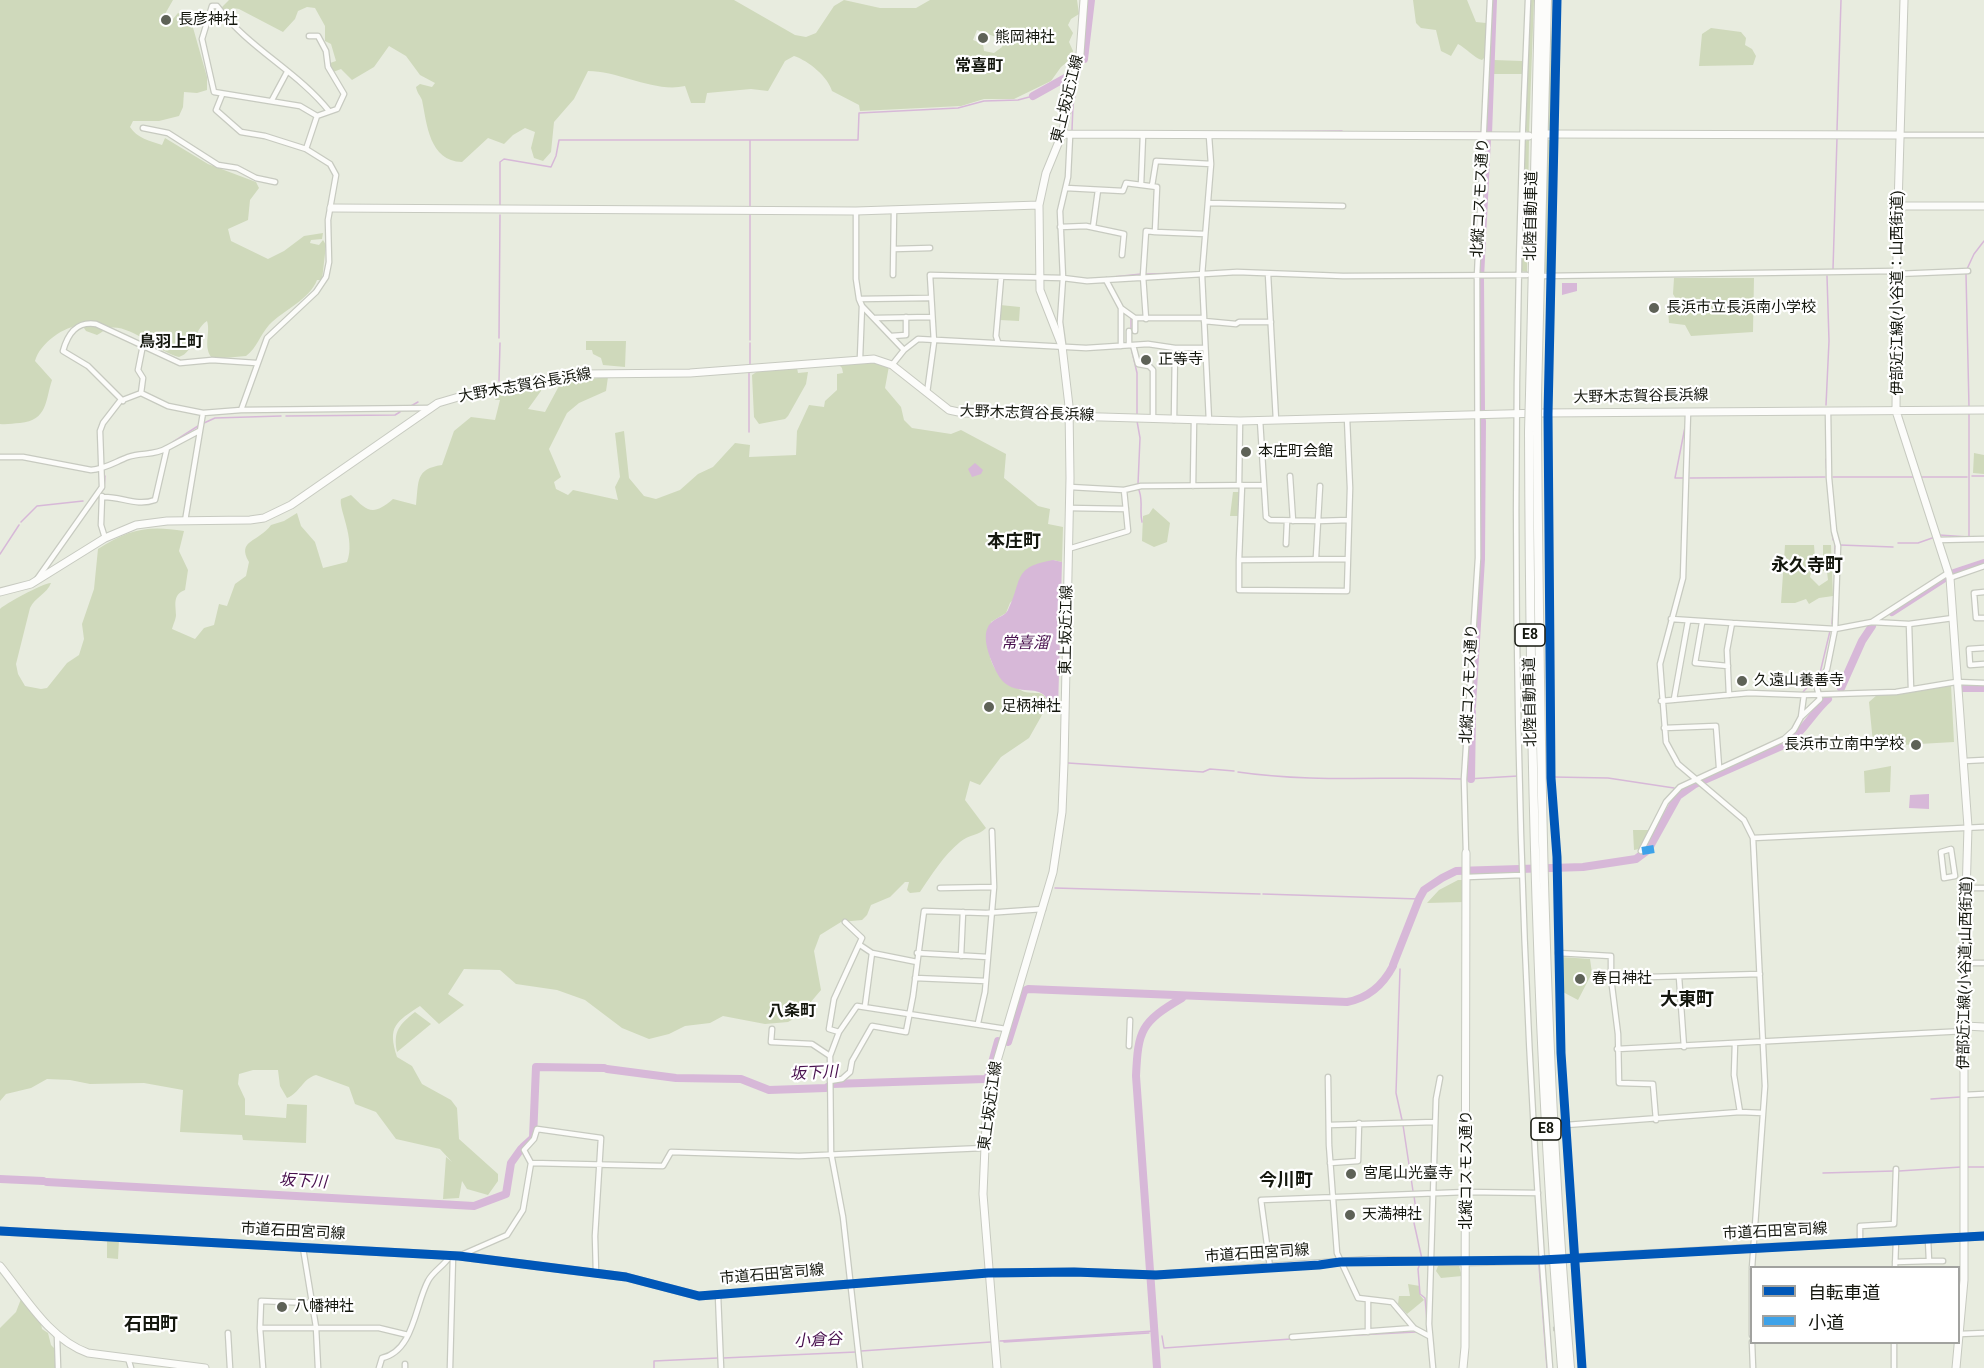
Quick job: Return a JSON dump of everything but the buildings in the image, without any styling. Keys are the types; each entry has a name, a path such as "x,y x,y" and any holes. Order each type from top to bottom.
{"highway":[{"name":"北陸自動車道","path":"1539,0 1533,395 1538,838 1546,1135 1562,1368"},
{"name":"北陸自動車道","path":"1533,395 1547,0"},
{"name":"北陸自動車道","path":"1540,889 1558,1212 1570,1368"}],"main road":[{"name":"東上坂近江線","path":"997,1368 983,1194 984,1148 990,1096 1006,1029 1043,909 1055,861 1062,812 1070,487 1069,415 1062,346 1057,324 1043,303 1039,278 1039,205 1046,173 1066,135 1080,54 1084,0"},
{"name":"伊部近江線(小谷道：山西街道)","path":"1904,0 1899,135 1896,411 1949,575"},
{"path":"1066,135 1484,133 1526,136"},
{"path":"1549,134 1899,135"},
{"path":"331,208 856,211 1039,205"},
{"path":"1898,206 1984,206"},
{"name":"大野木志賀谷長浜線","path":"0,592 36,581 105,538 149,522 250,520 277,512 291,505 429,408 462,396 585,374 690,373 860,358 874,359 892,365 949,410 963,413 1209,421 1478,416 1518,413 1984,410"},
{"name":"伊部近江線(小谷道;山西街道)","path":"1949,575 1968,828 1964,963 1964,1238 1960,1334"},
{"name":"北縦コスモス通り","path":"1463,1368 1466,1262 1466,853"},
{"path":"1965,1028 1984,1027"},
{"name":"市道石田宮司線","path":"0,1231 454,1256 626,1277 690,1295 988,1273 1074,1272 1151,1275 1340,1262 1550,1260"},
{"name":"市道石田宮司線","path":"1571,1257 1984,1236"},
{"path":"0,1266 57,1336 73,1347 88,1353 205,1368"},
{"name":"伊部近江線(小谷道;山西街道)","path":"1956,1368 1959,1344"}],"street":[{"name":"北縦コスモス通り","path":"1466,853 1464,779 1478,558 1479,276 1490,0"},
{"path":"1528,0 1526,136 1519,275 1518,413 1522,874 1542,1260 1550,1330 1550,1368"},
{"path":"1557,0 1549,134 1548,413 1551,778 1557,858 1558,953 1574,1327 1582,1368"},
{"path":"317,116 300,106 214,92 202,39 212,6 217,6 250,42 329,111"},
{"path":"306,149 317,116 337,109 344,94 328,67 321,40 318,36 309,36"},
{"path":"272,100 287,72"},
{"path":"222,95 216,110 241,132 265,136 306,149 330,164 336,175 326,277 316,292 267,338 256,363 241,410"},
{"path":"143,128 168,133 218,165 237,168 275,182"},
{"path":"1057,324 1063,278 1060,227 1061,203 1066,188 1066,135"},
{"path":"1141,185 1143,135"},
{"path":"1899,135 1984,135"},
{"path":"1209,421 1202,275 1211,136"},
{"path":"1152,186 1156,161 1210,164"},
{"path":"1066,188 1123,191 1126,183 1152,186 1157,189 1155,232"},
{"path":"1093,227 1098,190"},
{"path":"1208,203 1343,206"},
{"path":"893,275 894,210"},
{"path":"856,211 856,279 859,299 862,306 904,350"},
{"path":"1060,227 1093,227 1124,234 1122,255"},
{"path":"1146,319 1143,275 1146,231 1176,235 1204,234"},
{"path":"894,249 930,248"},
{"path":"1543,276 1966,271"},
{"path":"927,393 934,342 929,298 930,275 1106,280 1143,275 1202,275 1237,272 1527,275"},
{"path":"1268,274 1276,420"},
{"path":"998,342 996,336 1001,278"},
{"path":"1106,280 1121,309 1121,346"},
{"path":"859,299 929,298"},
{"path":"860,358 862,306"},
{"path":"1121,309 1135,318 1146,319 1204,319 1236,324 1272,322"},
{"path":"891,336 906,335 906,317"},
{"path":"874,318 932,317"},
{"path":"1135,318 1131,345 1138,364 1149,366 1153,370 1153,419"},
{"path":"123,401 88,366 63,351 71,332 86,322 110,329 180,363 212,360 256,363"},
{"path":"892,365 914,340 931,339 934,342 998,342 1062,346 1148,344 1175,348 1204,348"},
{"path":"141,393 143,378 138,370 142,345"},
{"path":"1174,420 1175,348"},
{"path":"105,538 102,525 100,431 107,416 123,401 141,393 168,406 203,413 241,410 429,408"},
{"path":"1641,851 1665,802 1680,787 1719,767 1784,739 1794,730 1801,717 1820,699 1817,688 1831,658 1835,629 1838,545 1834,531 1829,478 1828,411"},
{"path":"1688,412 1685,562 1679,595 1660,664 1661,701 1670,753 1695,779 1744,820 1753,838 1764,1040 1763,1113 1752,1266"},
{"path":"185,521 203,413"},
{"path":"1240,421 1239,590 1347,591 1349,520 1347,418"},
{"path":"1193,486 1194,420"},
{"path":"1260,420 1267,519 1349,520"},
{"path":"0,456 23,457 91,470 101,469 131,456 157,454 199,431"},
{"path":"102,497 113,496 132,503 155,500 166,448"},
{"path":"1286,544 1290,521 1290,476"},
{"path":"1070,487 1124,490 1141,486 1264,486"},
{"path":"1316,557 1320,486"},
{"path":"36,581 102,487"},
{"path":"1068,549 1128,531 1124,490"},
{"path":"1069,508 1126,509"},
{"path":"1937,537 1984,539"},
{"path":"1239,560 1316,557 1348,559"},
{"path":"1872,622 1949,575 1984,566"},
{"path":"1984,592 1974,592 1976,618 1984,618"},
{"path":"1671,620 1835,629 1872,622 1909,624 1953,618"},
{"path":"1674,699 1688,621"},
{"path":"1702,623 1695,663 1728,666"},
{"path":"1729,695 1727,650 1732,623"},
{"path":"1909,624 1911,689"},
{"path":"1984,648 1969,649 1970,665 1984,664"},
{"path":"1661,701 1771,692 1804,695 1896,692 1956,682 1984,683"},
{"path":"1801,717 1804,695"},
{"path":"1664,728 1716,726 1719,767"},
{"path":"1964,761 1984,760"},
{"path":"1753,838 1984,827"},
{"path":"978,1023 986,981 990,912 994,887 992,831"},
{"path":"1942,850 1953,850 1954,865 1954,876 1942,878 1942,850"},
{"path":"1954,865 1968,864"},
{"path":"1467,876 1522,874"},
{"path":"940,888 994,887"},
{"path":"1967,888 1984,888"},
{"path":"830,1084 842,1079 850,1072 852,1061 872,1026 906,1032 924,911 990,912 1043,909"},
{"path":"961,956 963,912"},
{"path":"839,1032 829,1029 832,1008 848,966 862,938 845,922"},
{"path":"860,945 873,953 917,962"},
{"path":"865,1006 873,953"},
{"path":"917,953 988,957"},
{"path":"1558,953 1611,956 1619,1083 1653,1084 1656,1120"},
{"path":"1964,963 1984,963"},
{"path":"1611,978 1760,974"},
{"path":"1678,977 1684,1047"},
{"path":"915,978 986,981"},
{"path":"860,1368 843,1217 831,1154 830,1056 839,1032 857,1006 1006,1029"},
{"path":"1129,1046 1130,1020"},
{"path":"1617,1049 1684,1047 1965,1028"},
{"path":"772,1029 771,1042 813,1044 830,1056"},
{"path":"1735,1043 1734,1075 1740,1112"},
{"path":"1328,1077 1330,1163 1340,1262 1355,1295 1368,1301 1392,1302 1414,1328 1429,1336"},
{"path":"1433,1368 1424,1262 1433,1193 1435,1122 1440,1078"},
{"path":"1964,1095 1984,1094"},
{"path":"1566,1125 1740,1112 1763,1113"},
{"path":"1329,1125 1435,1122"},
{"path":"1330,1163 1358,1161 1359,1124"},
{"path":"379,1368 382,1359 395,1354 408,1335 428,1279 454,1256 507,1235 523,1210 531,1162 524,1150 534,1139 538,1128 601,1138 595,1236 596,1273"},
{"path":"531,1162 599,1166 663,1166 671,1152 799,1156 984,1148"},
{"path":"1860,1242 1860,1226 1894,1224 1896,1169"},
{"path":"1270,1267 1261,1200 1466,1192 1538,1193"},
{"path":"1928,1239 1929,1261"},
{"path":"1896,1240 1895,1265 1943,1261"},
{"path":"303,1248 316,1327 318,1368"},
{"path":"450,1368 454,1256"},
{"path":"718,1294 721,1368"},
{"path":"262,1368 261,1301 312,1303"},
{"path":"1368,1301 1368,1332"},
{"path":"260,1328 379,1328 408,1335"},
{"path":"1293,1337 1414,1328"},
{"path":"228,1333 230,1368"},
{"path":"1960,1334 1984,1333"},
{"path":"57,1336 58,1368"},
{"path":"1752,1344 1753,1368"},
{"path":"1894,1344 1894,1368"},
{"path":"128,1358 131,1368"}],"green space":[{"path":"0,0 173,0 161,21 168,25 178,13 190,17 207,77 207,90 197,93 184,92 183,107 179,116 159,121 133,121 130,127 144,139 162,145 165,138 208,164 256,182 259,188 250,200 248,220 228,229 231,241 268,259 284,251 304,236 323,233 322,239 311,240 310,243 319,245 323,240 326,245 322,280 317,280 303,299 269,325 246,356 213,359 207,345 207,321 202,325 188,351 179,357 126,330 109,328 97,335 86,331 82,325 75,326 47,342 35,361 52,380 41,414 29,421 0,424"},
{"path":"229,0 734,0 795,35 806,37 816,33 834,6 844,0 880,8 916,8 930,0 1077,0 1079,14 1071,19 1068,25 1073,33 1069,42 1073,51 1072,58 1061,67 1051,81 1014,99 984,99 961,106 860,111 859,105 832,91 817,70 794,56 785,61 768,91 751,89 707,93 705,103 691,103 685,86 661,87 612,74 588,71 574,99 554,122 551,152 543,161 534,158 531,148 535,132 525,128 504,144 488,138 462,162 451,160 436,148 428,130 422,100 416,87 420,84 432,87 435,83 420,75 406,56 389,46 374,67 352,80 341,69 333,72 330,63 336,61 331,44 325,41 325,26 315,8 307,7 298,11 295,19 283,32 239,9 233,8 225,13 220,9","holes":["977,30 1004,40 1002,47 994,53 984,51 983,44 973,40"]},
{"path":"1413,0 1467,0 1476,22 1486,23 1487,55 1482,60 1479,59 1458,44 1451,56 1441,51 1436,30 1421,28 1416,23"},
{"path":"1530,0 1534,0 1529,133 1525,130"},
{"path":"1553,0 1558,0 1553,129 1547,133"},
{"path":"1711,28 1741,32 1746,38 1745,45 1752,49 1756,56 1753,65 1699,66 1702,34"},
{"path":"1494,60 1522,61 1522,74 1493,74"},
{"path":"1529,139 1527,272 1521,271 1524,142"},
{"path":"1548,140 1552,140 1553,146 1549,271 1544,273"},
{"path":"1674,278 1754,278 1753,332 1691,336 1685,325 1669,323 1668,309 1676,299 1673,294"},
{"path":"1000,305 1020,307 1019,321 1000,320"},
{"path":"586,341 626,341 625,367 603,365 601,358 593,354 592,350 586,350"},
{"path":"871,362 889,366 885,388 901,407 904,420 912,428 951,434 961,430 1006,454 1004,478 1038,506 1050,509 1048,524 1063,527 1062,562 1053,560 1010,603 1006,613 991,622 989,642 990,658 1004,679 1022,691 1043,695 1050,707 1046,708 1029,738 1001,757 980,785 970,781 965,800 986,828 954,847 938,865 920,892 910,893 907,890 909,882 905,882 890,897 871,905 862,920 841,922 820,935 814,951 821,990 799,1016 788,1022 765,1024 723,1016 710,1023 685,1026 669,1034 649,1039 622,1028 585,1000 557,990 516,984 500,970 464,969 448,994 464,1005 439,1024 420,1006 400,1021 393,1038 397,1057 412,1066 422,1084 451,1100 457,1108 459,1139 498,1174 498,1181 488,1195 467,1189 462,1181 459,1198 443,1199 446,1157 452,1162 440,1149 396,1139 376,1112 355,1104 349,1087 316,1075 287,1098 280,1086 278,1070 253,1070 239,1074 238,1084 245,1099 245,1115 286,1118 287,1104 307,1105 306,1143 243,1140 242,1135 180,1132 183,1090 144,1083 90,1084 47,1079 31,1088 6,1094 0,1101 0,609 24,594 51,583 30,608 16,664 18,674 25,686 47,688 67,663 79,655 84,639 82,624 94,589 98,549 129,533 160,528 184,531 179,551 188,570 185,590 176,597 176,617 172,629 195,639 204,628 214,625 219,604 227,606 235,584 246,576 249,562 245,549 247,545 271,525 284,521 297,513 301,526 315,542 323,568 347,562 349,544 341,499 351,495 371,510 380,508 393,499 416,505 420,478 427,470 442,465 454,431 471,417 495,420 500,400 495,400 498,393 541,385 541,391 528,409 545,412 559,386 570,381 608,377 606,391 579,403 567,413 549,449 561,477 554,482 556,489 568,495 573,490 618,500 615,487 620,477 615,433 624,431 629,478 644,496 656,499 680,490 698,474 713,467 735,443 750,445 749,457 796,455 797,431 809,405 824,407 825,401 837,390 837,374 843,373 838,364"},
{"path":"797,368 798,373 808,372 806,384 788,416 785,419 759,424 754,417 752,375 758,371"},
{"path":"1974,453 1984,455 1984,474 1973,473"},
{"path":"1233,492 1240,492 1239,516 1230,516"},
{"path":"1153,508 1170,523 1167,542 1154,547 1142,541 1143,516 1149,514"},
{"path":"1785,545 1814,545 1816,571 1811,573 1810,577 1819,586 1828,580 1827,572 1823,571 1823,545 1831,545 1833,596 1819,598 1809,604 1806,599 1795,603 1781,603"},
{"path":"1951,685 1954,742 1902,745 1901,742 1873,743 1869,702 1877,695 1903,694 1928,687"},
{"path":"1891,766 1890,792 1865,793 1864,771"},
{"path":"1633,830 1649,830 1639,849 1634,850"},
{"path":"1458,880 1464,880 1465,902 1427,903 1439,890"},
{"path":"1561,957 1590,959 1592,973 1578,1000 1561,991"},
{"path":"415,1012 431,1024 397,1052 398,1029"},
{"path":"107,1240 119,1240 118,1259 107,1258"},
{"path":"1438,1266 1459,1266 1462,1276 1441,1278 1436,1271"},
{"path":"1408,1284 1420,1286 1420,1295 1424,1300 1407,1314 1398,1304 1399,1296 1410,1296"},
{"path":"21,1299 41,1323 42,1329 48,1333 51,1345 56,1350 57,1368 0,1368 0,1328 16,1312"}],"water":[{"path":"1562,283 1577,283 1577,291 1562,295"},
{"path":"975,463 983,470 981,474 972,477 968,469"},
{"name":"常喜溜","path":"1053,560 1062,562 1058,710 1050,707 1045,696 1040,692 1008,686 1002,681 991,661 986,639 989,626 1008,610 1025,571 1040,563"},
{"path":"1929,794 1929,809 1909,808 1910,795"}],"waterway":[{"path":"1084,59 1091,0"},
{"path":"1488,134 1493,0"},
{"path":"1837,130 1841,0"},
{"path":"1072,130 1073,105 1080,71"},
{"path":"1033,96 1067,77"},
{"path":"500,205 500,162 504,159 551,167 559,140 858,140 859,113 958,108 984,101 1018,100 1033,96"},
{"path":"1212,132 1342,131"},
{"path":"1345,132 1482,132"},
{"path":"1833,269 1837,138"},
{"path":"1481,410 1480,278 1487,139"},
{"path":"750,140 750,206"},
{"path":"750,214 750,340"},
{"path":"499,338 500,215"},
{"path":"1967,269 1974,254 1984,241"},
{"path":"1201,263 1202,247"},
{"path":"1146,274 1189,273"},
{"path":"1113,277 1141,274"},
{"path":"1966,274 1969,407"},
{"path":"1826,405 1829,341 1827,276"},
{"path":"1131,317 1131,330"},
{"path":"499,381 500,343"},
{"path":"750,343 750,364"},
{"path":"1131,347 1137,373 1137,416"},
{"path":"749,370 749,432"},
{"path":"411,406 418,402"},
{"path":"286,416 395,415 400,412"},
{"path":"1939,535 1969,537 1969,413"},
{"path":"204,423 215,418 281,416"},
{"path":"1137,421 1140,438 1138,484"},
{"path":"1472,706 1481,559 1482,421"},
{"path":"173,442 198,426"},
{"path":"1683,478 1675,478 1685,427"},
{"path":"0,455 23,455"},
{"path":"1826,459 1827,476"},
{"path":"104,489 105,476"},
{"path":"1972,476 1984,476"},
{"path":"1690,478 1825,477"},
{"path":"1833,477 1913,477"},
{"path":"1920,477 1967,477"},
{"path":"1138,488 1141,496 1142,522"},
{"path":"21,522 37,506 83,501"},
{"path":"0,554 19,525"},
{"path":"1832,532 1833,540"},
{"path":"1898,543 1918,543 1935,537"},
{"path":"1835,545 1835,567"},
{"path":"1840,545 1893,547"},
{"path":"1892,612 1951,574 1984,563"},
{"path":"1832,624 1833,607"},
{"path":"1841,688 1862,641 1872,626"},
{"path":"1803,692 1820,673 1830,631"},
{"path":"1961,688 1984,688"},
{"path":"1393,965 1424,890 1442,878 1456,871 1583,867 1636,859 1648,850 1678,796 1695,784 1786,744 1798,734 1828,699"},
{"path":"1471,779 1472,712"},
{"path":"1068,763 1203,772 1210,769 1234,771"},
{"path":"1238,772 1322,778 1462,779"},
{"path":"1467,779 1518,776"},
{"path":"1553,777 1608,778 1674,788"},
{"path":"1055,888 1260,894"},
{"path":"1263,894 1419,899"},
{"path":"1008,1042 1024,991 1028,989 1347,1002 1369,994 1385,979 1393,966"},
{"path":"1400,969 1396,1093 1402,1120"},
{"path":"1157,1368 1136,1076 1137,1060 1144,1029 1158,1014 1182,998"},
{"name":"坂下川","path":"607,1069 676,1078 741,1079 769,1090 826,1088 832,1084 985,1079 988,1077 998,1041"},
{"name":"坂下川","path":"523,1147 533,1138 536,1067 604,1068"},
{"path":"1975,1097 1984,1096"},
{"path":"1931,1099 1960,1097"},
{"path":"1403,1125 1413,1191"},
{"name":"坂下川","path":"47,1182 474,1206 506,1194 511,1163 521,1149"},
{"path":"1899,1171 1961,1167"},
{"path":"1966,1167 1984,1167"},
{"path":"1823,1173 1894,1171"},
{"name":"坂下川","path":"0,1179 43,1181"},
{"path":"1414,1196 1416,1210 1414,1223 1422,1259"},
{"path":"1420,1263 1418,1269 1420,1294 1425,1298 1427,1321"},
{"path":"1539,1265 1547,1368"},
{"name":"小倉谷","path":"1000,1341 1154,1331"},
{"path":"1337,1336 1416,1332"},
{"name":"小倉谷","path":"1004,1342 1149,1333"},
{"path":"1162,1336 1164,1348 1291,1339"},
{"name":"小倉谷","path":"861,1351 991,1342"},
{"name":"小倉谷","path":"723,1358 856,1352"},
{"name":"小倉谷","path":"654,1368 654,1361 718,1358"}],"tunnel":[{"path":"1553,1329 1571,1328"}],"marked path":[{"path":"1642,851 1654,849"}],"cycle path":[{"path":"1557,0 1548,414 1551,778 1557,857 1561,1053 1582,1368"},
{"path":"0,1231 459,1256 626,1277 699,1296 988,1273 1074,1272 1156,1275 1340,1262 1542,1260 1984,1236"}],"place":[{"name":"長彦神社","path":"166,20"},
{"name":"熊岡神社","path":"983,38"},
{"name":"長浜市立長浜南小学校","path":"1654,308"},
{"name":"正等寺","path":"1146,360"},
{"name":"本庄町会館","path":"1246,452"},
{"name":"久遠山養善寺","path":"1742,681"},
{"name":"足柄神社","path":"989,707"},
{"name":"長浜市立南中学校","path":"1916,745"},
{"name":"春日神社","path":"1580,979"},
{"name":"宮尾山光臺寺","path":"1351,1174"},
{"name":"天満神社","path":"1350,1215"},
{"name":"八幡神社","path":"282,1307"}],"district":[{"name":"常喜町","path":"979,67"},
{"name":"鳥羽上町","path":"171,343"},
{"name":"本庄町","path":"1014,542"},
{"name":"永久寺町","path":"1807,566"},
{"name":"大東町","path":"1687,1000"},
{"name":"八条町","path":"792,1012"},
{"name":"今川町","path":"1286,1181"},
{"name":"石田町","path":"151,1325"}]}
